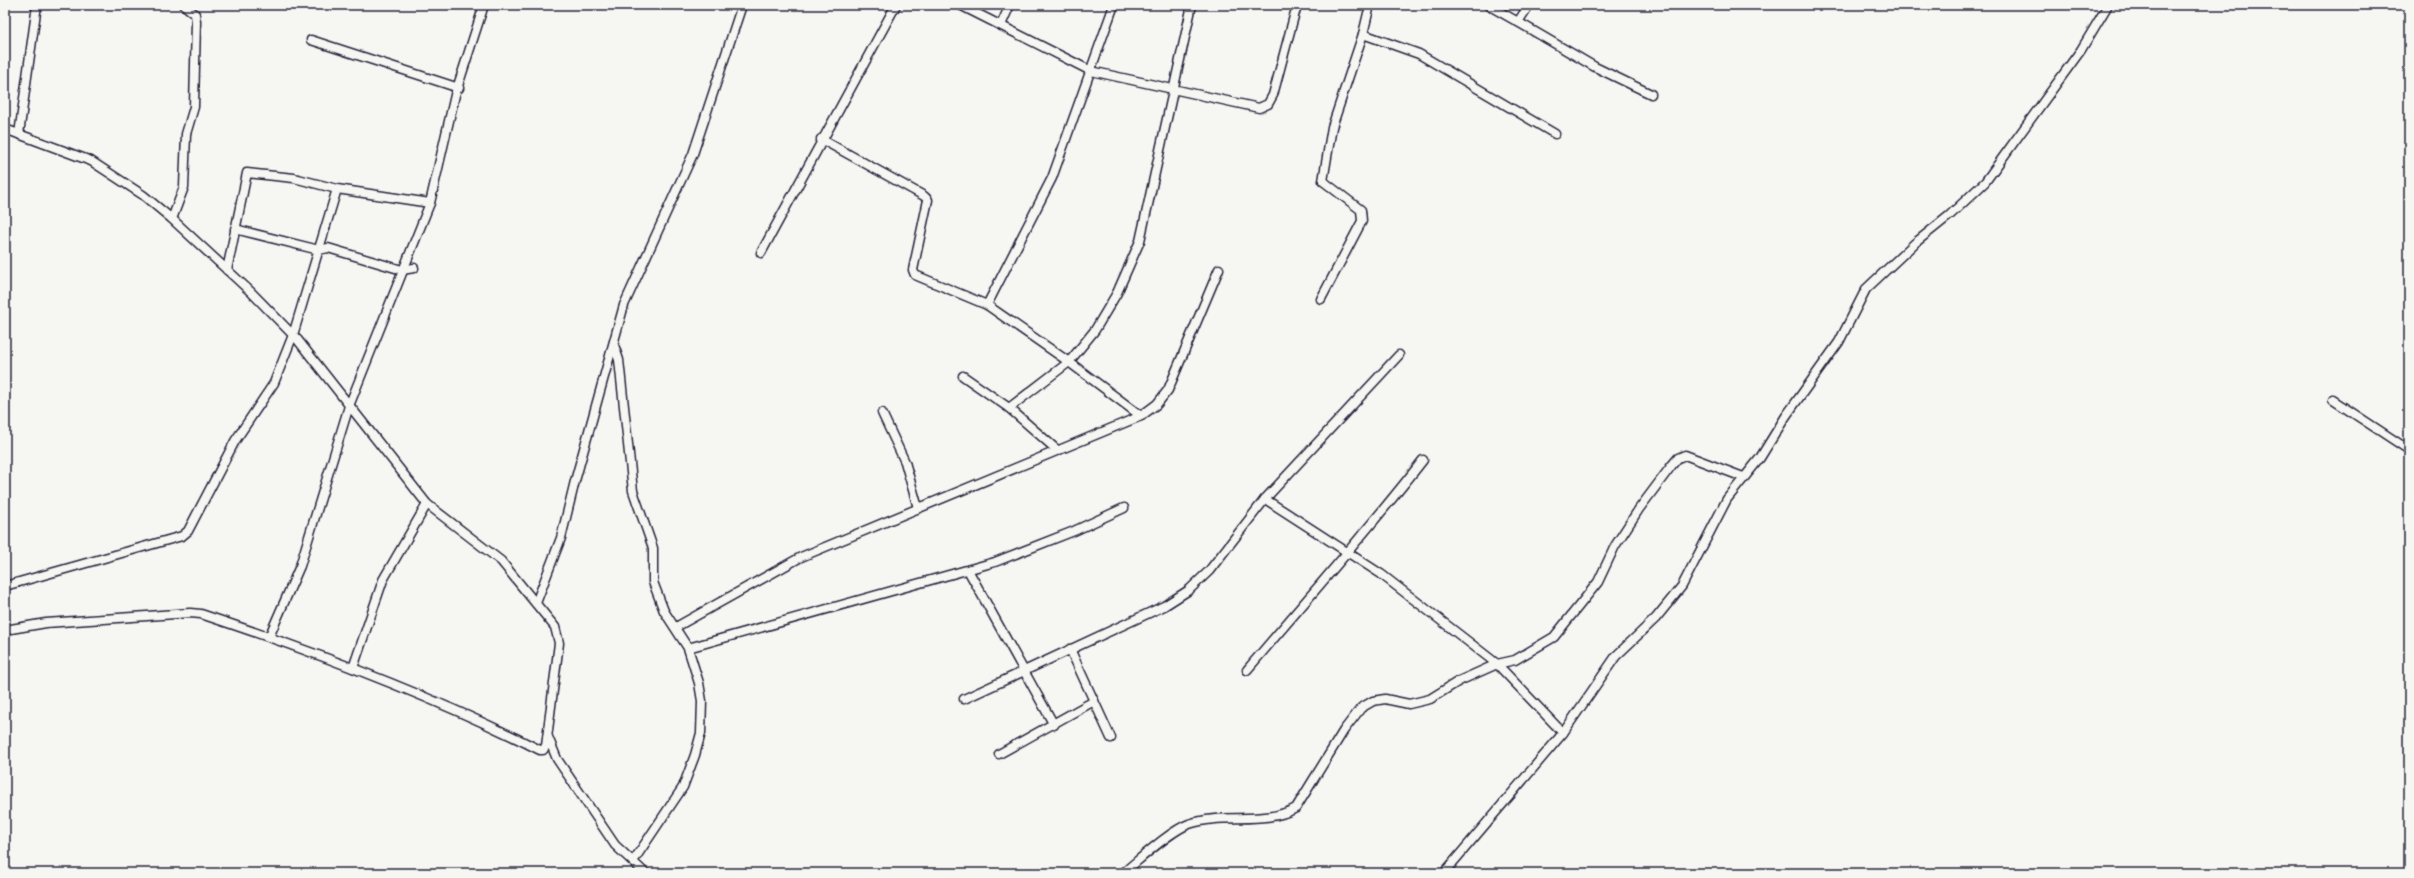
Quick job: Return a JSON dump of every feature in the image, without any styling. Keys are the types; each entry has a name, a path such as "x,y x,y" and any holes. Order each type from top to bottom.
{"street":[{"path":"20,134 37,5"},
{"path":"172,219 184,187 186,134 194,107 196,22 195,14 184,5"},
{"path":"269,637 300,566 349,406 430,203 455,95 459,88 484,5"},
{"path":"536,603 561,538 594,407 614,345 624,305 693,154 742,5"},
{"path":"761,253 821,139 896,5"},
{"path":"960,5 1091,71 1260,108 1268,104 1273,95 1297,5"},
{"path":"1001,25 1010,5"},
{"path":"987,305 1052,178 1114,5"},
{"path":"1009,408 1069,362 1095,330 1117,293 1140,242 1192,5"},
{"path":"1321,300 1362,221 1361,210 1323,181 1332,127 1363,34 1370,5"},
{"path":"1488,5 1595,67 1651,94"},
{"path":"1518,22 1529,5"},
{"path":"1444,873 1564,733 1616,656 1656,618 1682,586 1691,572 1718,516 1743,477 1760,458 1786,416 1831,354 1866,289 1915,243 1985,182 2081,50 2108,5"},
{"path":"1363,34 1404,47 1419,54 1554,134"},
{"path":"311,40 459,88"},
{"path":"5,129 91,161 143,195 172,219 227,270 293,335 428,504 497,558 536,603 558,634 546,746 544,750 540,750 479,719 353,668 201,614 190,613 46,623 5,630"},
{"path":"821,139 924,196 928,200 928,206 913,270 915,275 987,305 1069,362 1142,416"},
{"path":"227,270 246,173 294,178 337,189 430,203"},
{"path":"5,586 182,536 188,531 235,441 274,383 293,335 337,189"},
{"path":"234,229 319,250 328,248 402,270 414,268"},
{"path":"676,627 801,557 1142,416 1157,404 1168,390 1219,269"},
{"path":"614,345 619,360 633,491 653,548 653,582 664,611 676,627 688,648 699,683 702,701 701,733 695,755 683,787 634,860"},
{"path":"964,699 1164,606 1189,590 1209,571 1265,499 1399,355"},
{"path":"963,376 1009,408 1057,450"},
{"path":"2333,400 2409,450"},
{"path":"882,413 905,462 918,508"},
{"path":"1123,873 1188,824 1214,819 1273,816 1286,814 1296,808 1344,730 1361,708 1367,704 1385,699 1409,704 1420,702 1497,664 1515,660 1554,637 1598,582 1615,546 1639,508 1678,458 1685,455 1743,477"},
{"path":"1247,670 1347,552 1381,515 1423,460"},
{"path":"1265,499 1381,574 1497,664 1564,733"},
{"path":"353,668 383,580 428,504"},
{"path":"688,648 968,570 1074,531 1124,508"},
{"path":"968,570 1054,725"},
{"path":"1070,649 1112,738"},
{"path":"999,754 1054,725 1094,701"},
{"path":"547,734 557,759 615,845 634,860 645,873"}]}
